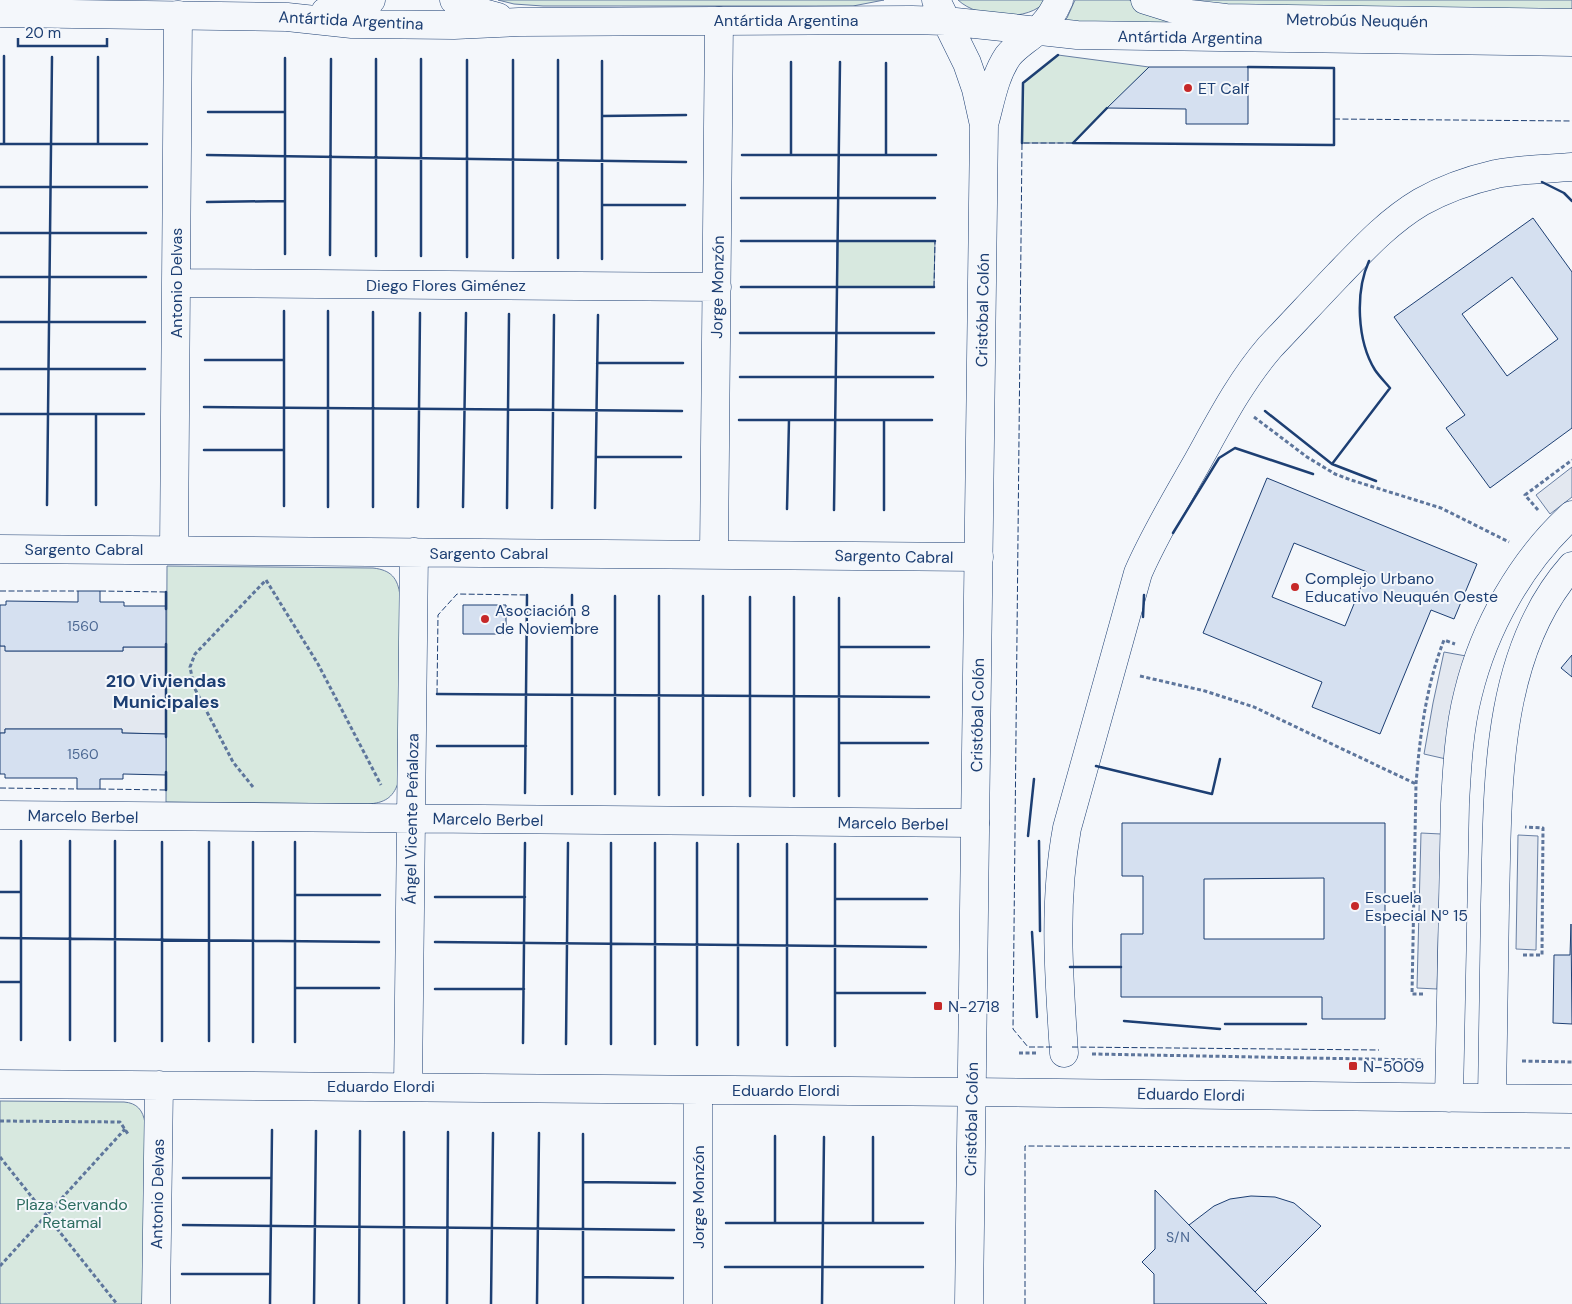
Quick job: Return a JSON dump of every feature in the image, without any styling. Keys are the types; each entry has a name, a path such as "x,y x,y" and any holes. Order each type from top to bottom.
{"street":[{"path":"266,16 322,13 346,9 371,0"},
{"path":"454,0 476,11 519,22"},
{"name":"Cristóbal Colón","path":"984,125 996,80 1003,65 1016,48 1037,31 1051,15 1059,0"},
{"name":"Metrobús Neuquén","path":"1145,0 1190,14 1226,18 1572,23"},
{"name":"Antártida Argentina","path":"0,13 266,16 299,17 352,24 454,25 519,22 720,21 941,11 1037,31 1096,36 1572,42"},
{"name":"Cristóbal Colón","path":"941,11 967,63 976,89 984,125 969,1304"},
{"name":"Antonio Delvas","path":"174,550 178,15"},
{"name":"Jorge Monzón","path":"714,554 720,21"},
{"path":"1064,1054 1058,959 1059,889 1062,853 1069,821 1131,594 1145,555 1232,400 1270,347 1365,247 1402,215 1444,191 1471,181 1497,174 1572,167"},
{"name":"Diego Flores Giménez","path":"176,283 717,287"},
{"path":"1450,1098 1455,804 1458,759 1468,694 1478,660 1493,623 1513,587 1536,555 1572,515"},
{"name":"Sargento Cabral","path":"0,549 979,557"},
{"name":"Ángel Vicente Peñaloza","path":"408,1087 414,552"},
{"path":"1492,1098 1497,806 1506,722 1514,683 1525,645 1543,607 1572,566"},
{"path":"1513,587 1543,607"},
{"path":"1455,804 1497,806"},
{"name":"Marcelo Berbel","path":"0,815 975,823"},
{"name":"Eduardo Elordi","path":"0,1084 1572,1099"},
{"name":"Antonio Delvas","path":"156,1304 159,1085"},
{"name":"Jorge Monzón","path":"698,1090 698,1304"}],"path":[{"path":"1232,400 1307,457 1335,474 1441,508 1516,546"},
{"path":"256,580 275,580"},
{"path":"266,580 318,664 384,790"},
{"path":"256,790 232,762 194,687 190,667 195,654 266,580"},
{"path":"1110,669 1205,691 1254,707 1416,784"},
{"path":"1522,964 1522,954 1542,954 1543,828 1525,827 1525,818"},
{"path":"1521,1052 1521,1061"},
{"path":"1019,1053 1427,1060"},
{"path":"1514,1061 1572,1062"},
{"path":"0,1121 120,1122 130,1137"},
{"path":"0,1266 125,1129"},
{"path":"0,1157 117,1304"}],"green space":[{"path":"498,0 884,0 853,6 543,6 514,4"},
{"path":"958,0 1047,0 1039,7 1028,12 1003,16 978,11"},
{"path":"1075,0 1129,0 1207,28 1060,25 1067,18"},
{"path":"1171,0 1572,0 1572,16 1257,11"},
{"path":"1058,55 1149,67 1073,143 1022,143 1023,83"},
{"path":"837,241 935,241 934,287 837,287"},
{"path":"167,566 373,568 385,571 392,576 397,584 400,596 398,783 391,796 383,801 368,804 166,802"},
{"name":"Plaza Servando Retamal","path":"0,1101 124,1102 139,1108 145,1123 143,1304 0,1304"}],"shaded area":[{"path":"1572,467 1572,497 1550,514 1536,495"},
{"path":"0,646 5,646 6,651 123,651 123,647 166,647 166,734 122,733 122,729 5,729 5,733 0,733"},
{"path":"1444,652 1466,656 1446,759 1424,754"},
{"path":"1421,833 1441,834 1437,989 1417,988"},
{"path":"1518,835 1538,836 1536,950 1516,949"}],"building":[{"name":"ET Calf","path":"1149,67 1248,67 1248,124 1186,124 1186,109 1107,108"},
{"path":"1533,218 1572,272 1572,428 1490,488 1446,428 1465,415 1394,317","holes":["1512,277 1558,339 1507,376 1462,314"]},
{"path":"1267,478 1477,564 1454,619 1431,610 1380,734 1312,707 1322,682 1203,633","holes":["1294,543 1367,572 1345,626 1272,597"]},
{"path":"78,591 100,591 100,602 124,602 124,606 166,606 166,647 123,647 123,651 5,651 5,646 0,646 0,605 6,605 6,601 78,602"},
{"name":"Asociación 8 de Noviembre","path":"463,605 506,605 506,634 463,634"},
{"path":"1572,655 1572,677 1561,668"},
{"path":"5,729 122,729 122,733 166,734 166,775 123,774 123,779 100,779 100,789 77,789 77,778 5,778 5,774 0,774 0,733 5,733"},
{"name":"Escuela Especial Nº 15","path":"1122,823 1385,823 1385,1019 1322,1019 1322,997 1121,997 1121,934 1143,934 1143,876 1122,876","holes":["1324,878 1324,939 1204,939 1204,879"]},
{"path":"1571,924 1572,1024 1553,1023 1554,955 1570,955"},
{"path":"1155,1190 1267,1304 1154,1304 1154,1274 1142,1262 1155,1249"},
{"path":"1251,1196 1275,1197 1294,1203 1321,1226 1255,1292 1189,1225 1214,1206 1230,1199"}],"fence":[{"path":"1334,119 1572,121"},
{"path":"1052,1047 1028,1047 1013,1029 1022,143 1073,143"},
{"path":"934,287 935,241"},
{"path":"0,591 78,591"},
{"path":"100,591 166,592"},
{"path":"437,694 438,615 457,594 527,595"},
{"path":"0,788 77,789"},
{"path":"100,789 166,790"},
{"path":"1072,1047 1379,1050"},
{"path":"1025,1304 1025,1146 1572,1148"}],"wall":[{"path":"1022,143 1023,83 1058,55"},
{"path":"4,56 4,144"},
{"path":"47,505 52,57"},
{"path":"98,57 98,144"},
{"path":"285,58 285,254"},
{"path":"330,255 331,59"},
{"path":"376,59 376,256"},
{"path":"421,59 421,256"},
{"path":"467,60 467,257"},
{"path":"513,60 513,258"},
{"path":"558,60 558,258"},
{"path":"602,61 602,259"},
{"path":"791,62 791,155"},
{"path":"834,510 840,62"},
{"path":"886,63 886,155"},
{"path":"1073,143 1334,145 1334,68 1248,67"},
{"path":"1073,143 1107,108"},
{"path":"208,112 285,112"},
{"path":"602,116 686,115"},
{"path":"0,144 147,144"},
{"path":"207,155 686,162"},
{"path":"742,155 936,155"},
{"path":"1542,182 1564,193 1572,201"},
{"path":"0,187 147,187"},
{"path":"741,198 935,198"},
{"path":"207,202 285,201"},
{"path":"602,205 685,205"},
{"path":"0,233 146,233"},
{"path":"741,241 935,241"},
{"path":"1332,464 1390,388 1377,372 1364,345 1360,301 1369,261"},
{"path":"0,277 146,277"},
{"path":"741,287 934,287"},
{"path":"284,311 284,506"},
{"path":"328,311 328,507"},
{"path":"373,312 373,507"},
{"path":"418,507 420,313"},
{"path":"463,507 466,313"},
{"path":"507,508 509,314"},
{"path":"552,508 554,315"},
{"path":"595,508 598,315"},
{"path":"0,322 145,322"},
{"path":"740,333 934,333"},
{"path":"205,360 284,360"},
{"path":"597,363 683,363"},
{"path":"0,369 145,369"},
{"path":"740,377 933,377"},
{"path":"204,407 682,411"},
{"path":"1265,411 1332,464 1376,481"},
{"path":"0,414 144,414"},
{"path":"96,414 96,505"},
{"path":"739,420 932,420"},
{"path":"787,509 789,420"},
{"path":"884,420 884,510"},
{"path":"1173,533 1219,458 1235,448 1313,474"},
{"path":"204,450 284,450"},
{"path":"596,457 681,457"},
{"path":"166,592 166,609"},
{"path":"525,793 527,595"},
{"path":"572,595 572,794"},
{"path":"1143,617 1144,595"},
{"path":"615,596 615,794"},
{"path":"659,596 659,795"},
{"path":"703,596 703,795"},
{"path":"750,597 750,796"},
{"path":"794,597 794,796"},
{"path":"839,598 839,796"},
{"path":"166,644 166,737"},
{"path":"839,647 929,647"},
{"path":"437,694 929,697"},
{"path":"839,743 928,743"},
{"path":"437,746 526,746"},
{"path":"1096,766 1212,794 1220,759"},
{"path":"166,772 166,790"},
{"path":"1028,836 1034,779"},
{"path":"21,841 21,1040"},
{"path":"70,841 70,1040"},
{"path":"115,841 115,1041"},
{"path":"1039,841 1040,931"},
{"path":"162,842 162,1041"},
{"path":"209,842 209,1041"},
{"path":"253,842 253,1042"},
{"path":"295,842 295,1042"},
{"path":"523,1043 525,843"},
{"path":"566,1044 568,843"},
{"path":"611,843 611,1044"},
{"path":"655,843 655,1044"},
{"path":"697,843 697,1045"},
{"path":"738,844 738,1045"},
{"path":"787,844 787,1045"},
{"path":"835,844 835,1046"},
{"path":"0,892 21,892"},
{"path":"295,895 380,895"},
{"path":"435,897 525,897"},
{"path":"835,899 927,899"},
{"path":"1032,932 1037,1017"},
{"path":"0,938 379,942"},
{"path":"435,942 926,947"},
{"path":"1070,967 1121,967"},
{"path":"0,982 21,982"},
{"path":"295,988 379,988"},
{"path":"435,989 524,989"},
{"path":"835,993 925,993"},
{"path":"1124,1021 1220,1029"},
{"path":"1225,1024 1306,1024"},
{"path":"270,1304 272,1130"},
{"path":"314,1304 316,1131"},
{"path":"359,1304 360,1131"},
{"path":"404,1132 404,1304"},
{"path":"447,1304 448,1132"},
{"path":"491,1304 493,1133"},
{"path":"537,1304 539,1133"},
{"path":"583,1134 583,1304"},
{"path":"775,1136 775,1223"},
{"path":"822,1304 824,1137"},
{"path":"873,1137 873,1223"},
{"path":"183,1178 271,1178"},
{"path":"583,1182 675,1183"},
{"path":"726,1223 923,1223"},
{"path":"183,1225 674,1230"},
{"path":"725,1267 923,1267"},
{"path":"182,1274 270,1274"},
{"path":"583,1277 673,1278"}],"place":[{"name":"ET Calf","path":"1188,88"},
{"name":"Complejo Urbano Educativo Neuquén Oeste","path":"1295,587"},
{"name":"Asociación 8 de Noviembre","path":"485,619"},
{"name":"Escuela Especial Nº 15","path":"1355,906"},
{"name":"N-2718","path":"938,1006"},
{"name":"N-5009","path":"1353,1066"}],"district":[{"name":"210 Viviendas Municipales","path":"166,691"}]}
